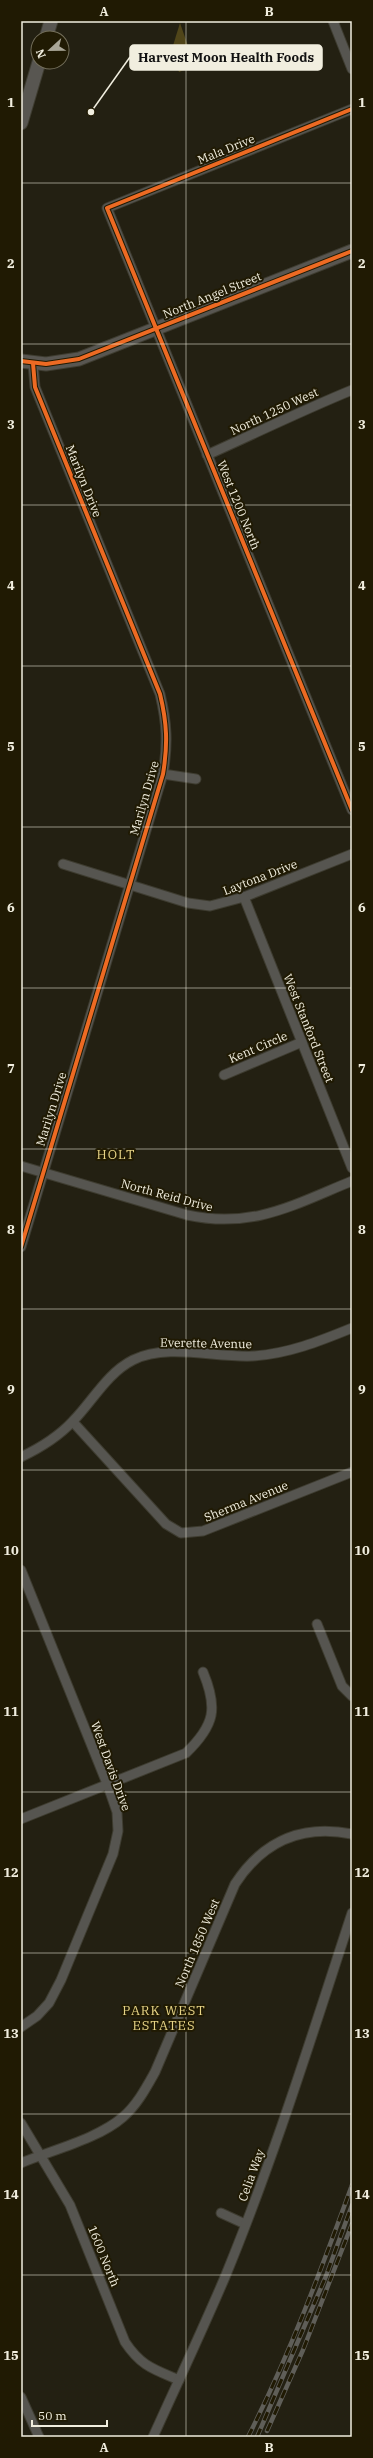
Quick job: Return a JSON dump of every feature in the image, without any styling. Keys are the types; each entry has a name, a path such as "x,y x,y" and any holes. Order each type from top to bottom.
{"street":[{"path":"333,21 352,69"},
{"path":"21,123 37,70"},
{"name":"Mala Drive","path":"107,208 352,109"},
{"name":"West 1200 North","path":"107,208 352,810"},
{"name":"North Angel Street","path":"27,362 72,361 156,329 352,250"},
{"name":"Marilyn Drive","path":"21,1247 128,885 163,774 167,752 167,721 160,694 35,387 27,362"},
{"name":"North 1250 West","path":"207,455 270,428 297,412 352,390"},
{"path":"163,774 196,780"},
{"name":"Laytona Drive","path":"63,864 188,903 210,906 244,897 352,854"},
{"name":"West Stanford Street","path":"244,897 352,1168"},
{"name":"Kent Circle","path":"224,1075 302,1042"},
{"name":"North Reid Drive","path":"21,1166 187,1215 213,1220 248,1219 282,1210 352,1181"},
{"name":"Everette Avenue","path":"21,1457 51,1440 73,1422 116,1373 132,1361 150,1354 167,1353 254,1356 284,1352 314,1344 352,1328"},
{"name":"Sherma Avenue","path":"73,1422 166,1524 181,1533 203,1531 352,1472"},
{"name":"West Davis Drive","path":"21,1570 108,1786 117,1812 118,1831 113,1854 61,1980 49,2003 37,2016 21,2027"},
{"path":"317,1624 342,1686 352,1696"},
{"path":"21,1819 108,1786 186,1753 202,1738 212,1718 212,1694 203,1672"},
{"name":"North 1850 West","path":"21,2162 97,2133 122,2118 141,2097 156,2072 235,1884 248,1864 267,1848 291,1837 311,1832 336,1831 352,1834"},
{"name":"Celia Way","path":"153,2437 225,2277 279,2132 352,1913"},
{"name":"1600 North","path":"21,2123 70,2204 125,2342 140,2361 179,2380"},
{"path":"221,2213 245,2224"},
{"path":"21,2397 39,2437"}],"shaded area":[{"path":"180,23 195,66 179,72 171,52"}],"railway":[{"path":"248,2437 291,2344 352,2185"},
{"path":"257,2437 326,2276 352,2205"},
{"path":"267,2431 303,2350 352,2224"}],"cycle path":[{"path":"352,109 107,208 352,810"},
{"path":"21,361 46,364 79,359 352,251"},
{"path":"21,1247 163,774 166,753 165,724 160,694 35,387 33,363"}],"place":[{"name":"Harvest Moon Health Foods","path":"91,112"}],"district":[{"name":"HOLT","path":"116,1154"},
{"name":"PARK WEST ESTATES","path":"164,2018"}]}
